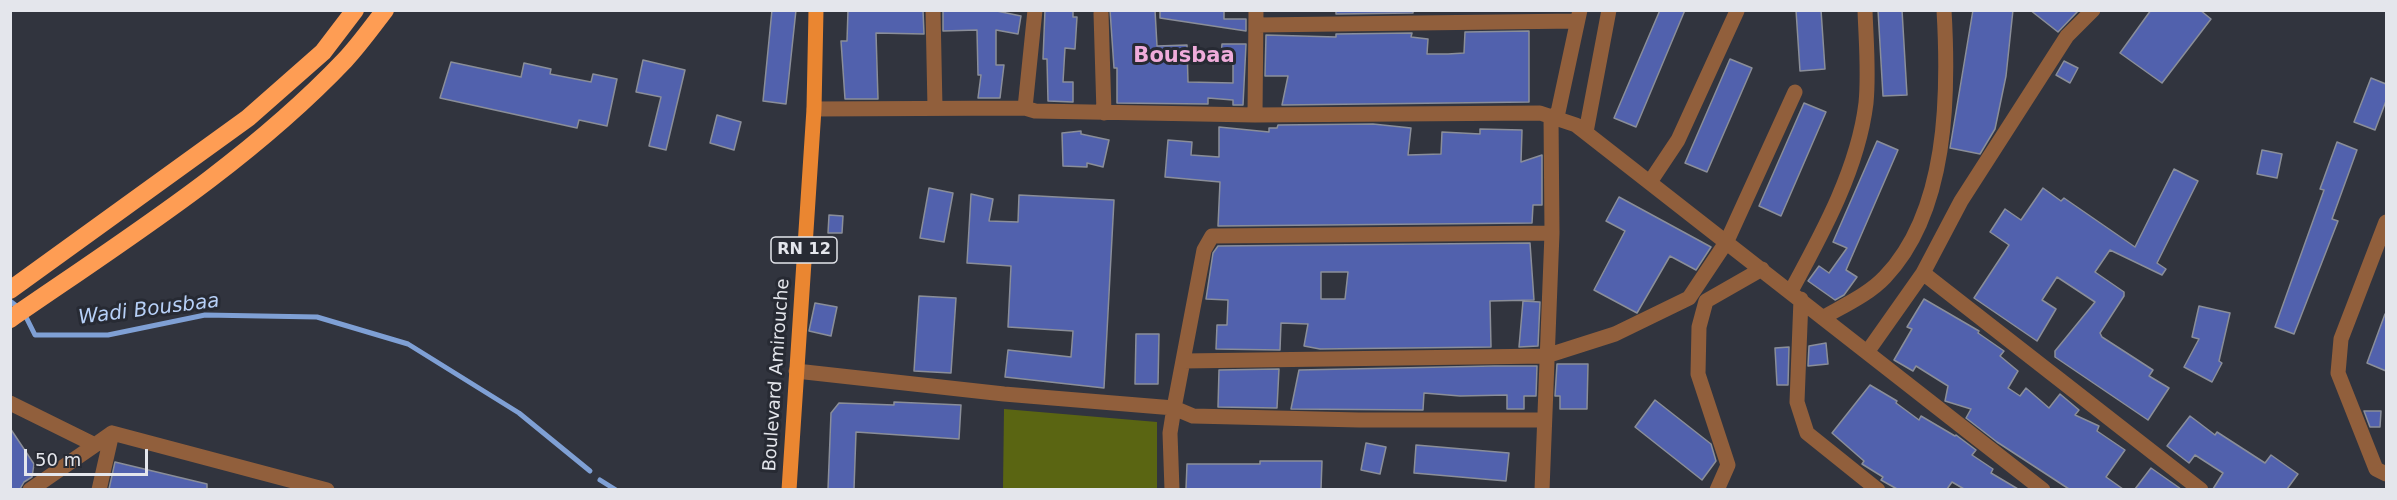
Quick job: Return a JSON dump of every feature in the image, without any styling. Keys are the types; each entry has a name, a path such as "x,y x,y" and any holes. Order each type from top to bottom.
{"highway":[{"path":"10,290 248,118 323,52 355,10"},
{"path":"10,320 213,177 294,110 346,59 385,10"}],"main road":[{"name":"Boulevard Amirouche","path":"789,489 814,109 816,10"}],"street":[{"path":"933,10 935,108"},
{"path":"1025,108 1035,10"},
{"path":"1586,132 1609,10"},
{"path":"1865,10 1867,84 1860,136 1796,295 1797,402 1807,433 1878,489"},
{"path":"1824,317 1861,296 1884,278 1904,253 1921,220 1932,186 1946,106 1944,10"},
{"path":"1868,351 1923,273 1961,201 2067,36 2093,10"},
{"path":"1650,182 1678,140 1737,11"},
{"path":"1101,13 1104,113"},
{"path":"1255,115 1256,18 1579,16 1554,117 1542,489"},
{"path":"1183,361 1546,356 1615,334 1689,298 1727,241 1795,92"},
{"path":"814,109 1025,108 1035,111 1255,115 1540,113 1554,117 1576,124 2043,489"},
{"path":"2386,222 2341,339 2338,373 2376,469 2386,474"},
{"path":"1172,489 1170,433 1204,250 1212,236 1552,233"},
{"path":"1717,489 1728,465 1698,374 1699,327 1706,301 1762,269"},
{"path":"1923,273 2201,489"},
{"path":"796,371 1004,394 1174,408 1193,416 1359,420 1544,420"},
{"path":"10,403 94,445"},
{"path":"99,489 112,433"},
{"path":"30,489 112,433 327,489"}],"green space":[{"path":"1004,409 1157,422 1157,489 1003,489"}],"building":[{"path":"772,10 796,10 786,104 763,101"},
{"path":"848,10 923,10 924,34 876,33 878,99 845,99 841,41 847,41"},
{"path":"943,10 992,10 1021,16 1018,34 996,30 996,65 1004,65 1000,98 978,98 981,75 978,75 977,30 943,31"},
{"path":"1045,10 1073,10 1073,17 1077,17 1075,49 1065,48 1063,82 1073,82 1073,102 1048,101 1047,59 1043,59"},
{"path":"1110,10 1155,10 1157,46 1187,45 1188,82 1233,83 1233,57 1221,57 1222,44 1246,44 1243,105 1233,105 1233,100 1208,98 1208,104 1117,103 1117,68 1114,68"},
{"path":"1160,10 1224,10 1224,19 1246,19 1246,31 1160,18"},
{"path":"1336,10 1413,10 1413,13 1336,14"},
{"path":"1660,10 1685,10 1636,127 1614,118"},
{"path":"1796,10 1821,10 1825,69 1800,71"},
{"path":"1878,10 1902,10 1907,95 1883,96"},
{"path":"1973,10 2013,10 2006,76 1995,129 1980,154 1950,148"},
{"path":"2030,10 2079,10 2058,32"},
{"path":"2151,10 2200,10 2211,19 2162,83 2120,53"},
{"path":"1529,31 1529,102 1282,105 1288,76 1265,76 1266,35 1336,37 1336,34 1412,33 1411,37 1428,39 1427,54 1448,54 1464,53 1465,32"},
{"path":"1730,59 1752,68 1707,172 1685,163"},
{"path":"643,60 685,70 666,150 649,146 661,97 636,92"},
{"path":"2064,61 2078,68 2070,83 2056,75"},
{"path":"451,62 521,77 524,63 551,69 550,74 591,82 593,74 617,79 607,126 579,120 577,128 440,98"},
{"path":"2371,78 2386,84 2386,101 2375,130 2354,122"},
{"path":"1804,103 1826,112 1781,216 1759,206"},
{"path":"717,115 741,122 734,150 710,143"},
{"path":"1373,124 1411,128 1408,155 1441,154 1442,132 1480,134 1480,129 1522,130 1521,162 1542,155 1542,205 1533,205 1532,223 1218,226 1220,182 1165,177 1168,140 1192,142 1191,155 1219,157 1219,127 1269,132 1269,128 1277,128 1278,125"},
{"path":"1081,131 1081,134 1109,140 1103,167 1087,163 1087,167 1063,166 1062,133"},
{"path":"1877,141 1898,150 1846,270 1857,277 1844,295 1835,300 1808,281 1819,266 1829,273 1847,248 1833,242"},
{"path":"2337,142 2357,150 2332,219 2338,221 2294,334 2275,327 2324,190 2320,189"},
{"path":"2262,150 2282,154 2277,178 2257,174"},
{"path":"2174,169 2198,181 2157,263 2166,269 2162,275 2110,250 2095,272 2124,292 2124,296 2100,333 2102,337 2153,370 2149,376 2169,388 2148,420 2055,357 2055,351 2095,302 2057,277 2042,300 2056,309 2037,341 1974,298 2009,245 1990,232 2005,209 2021,220 2043,188 2061,201 2064,198 2135,247"},
{"path":"929,188 953,193 944,242 920,238"},
{"path":"971,194 993,199 989,221 1018,222 1019,195 1114,200 1104,388 1005,377 1008,350 1071,357 1073,331 1008,327 1011,266 967,263"},
{"path":"1619,197 1711,247 1696,270 1670,256 1637,313 1594,290 1625,231 1606,221"},
{"path":"829,215 843,216 842,233 828,233"},
{"path":"1530,243 1534,300 1490,301 1491,347 1320,349 1304,346 1308,324 1281,323 1280,350 1216,349 1217,325 1227,325 1228,300 1206,299 1213,253 1218,246","holes":["1321,272 1348,272 1345,299 1321,299"]},
{"path":"919,296 956,298 951,373 914,371"},
{"path":"1924,299 1979,331 1978,333 2004,351 2000,356 2018,371 2008,388 2020,396 2026,388 2049,408 2060,394 2079,410 2075,415 2099,426 2097,431 2125,450 2106,477 2123,489 2069,489 1997,442 1966,418 1971,409 1945,401 1948,386 1916,366 1913,371 1894,360 1912,329 1907,327"},
{"path":"1523,301 1540,302 1538,346 1519,347"},
{"path":"815,303 837,307 831,336 809,331"},
{"path":"2199,306 2230,313 2219,361 2222,363 2212,382 2184,367 2199,339 2192,337"},
{"path":"2386,315 2386,371 2367,363"},
{"path":"1136,334 1159,334 1158,384 1135,384"},
{"path":"1826,343 1828,364 1808,366 1809,346"},
{"path":"1789,347 1788,385 1777,385 1775,348"},
{"path":"1557,364 1588,364 1587,409 1560,409 1560,396 1555,396"},
{"path":"1537,366 1536,396 1524,396 1524,409 1507,409 1507,395 1460,396 1424,393 1423,410 1291,409 1299,370"},
{"path":"1279,369 1277,408 1218,407 1219,370"},
{"path":"1870,385 1897,401 1896,403 1919,420 1921,416 1956,435 1976,450 1972,455 1993,469 1991,473 2018,489 1964,489 1952,482 1947,489 1897,489 1881,480 1883,477 1862,464 1864,461 1832,433"},
{"path":"1655,400 1711,444 1716,461 1702,480 1635,427"},
{"path":"894,402 961,405 959,439 856,432 854,489 828,489 831,413 839,403 894,405"},
{"path":"2364,411 2381,411 2380,427 2370,427"},
{"path":"2190,416 2215,435 2217,432 2265,463 2271,455 2298,474 2287,489 2213,489 2223,473 2195,455 2189,463 2167,446"},
{"path":"10,428 34,464 32,477 24,482 20,489 10,489"},
{"path":"1366,443 1386,447 1380,474 1361,470"},
{"path":"1416,445 1509,453 1506,481 1414,473"},
{"path":"1260,461 1322,461 1321,489 1186,489 1187,464 1260,464"},
{"path":"115,462 207,484 207,489 109,489"},
{"path":"2151,468 2181,489 2135,489"}],"waterway":[{"name":"Wadi Bousbaa","path":"10,301 23,311 35,335 108,335 205,315 317,317 408,344 519,413 590,471"},
{"name":"Wadi Bousbaa","path":"600,480 616,490"}],"district":[{"name":"Bousbaa","path":"1184,57"}]}
